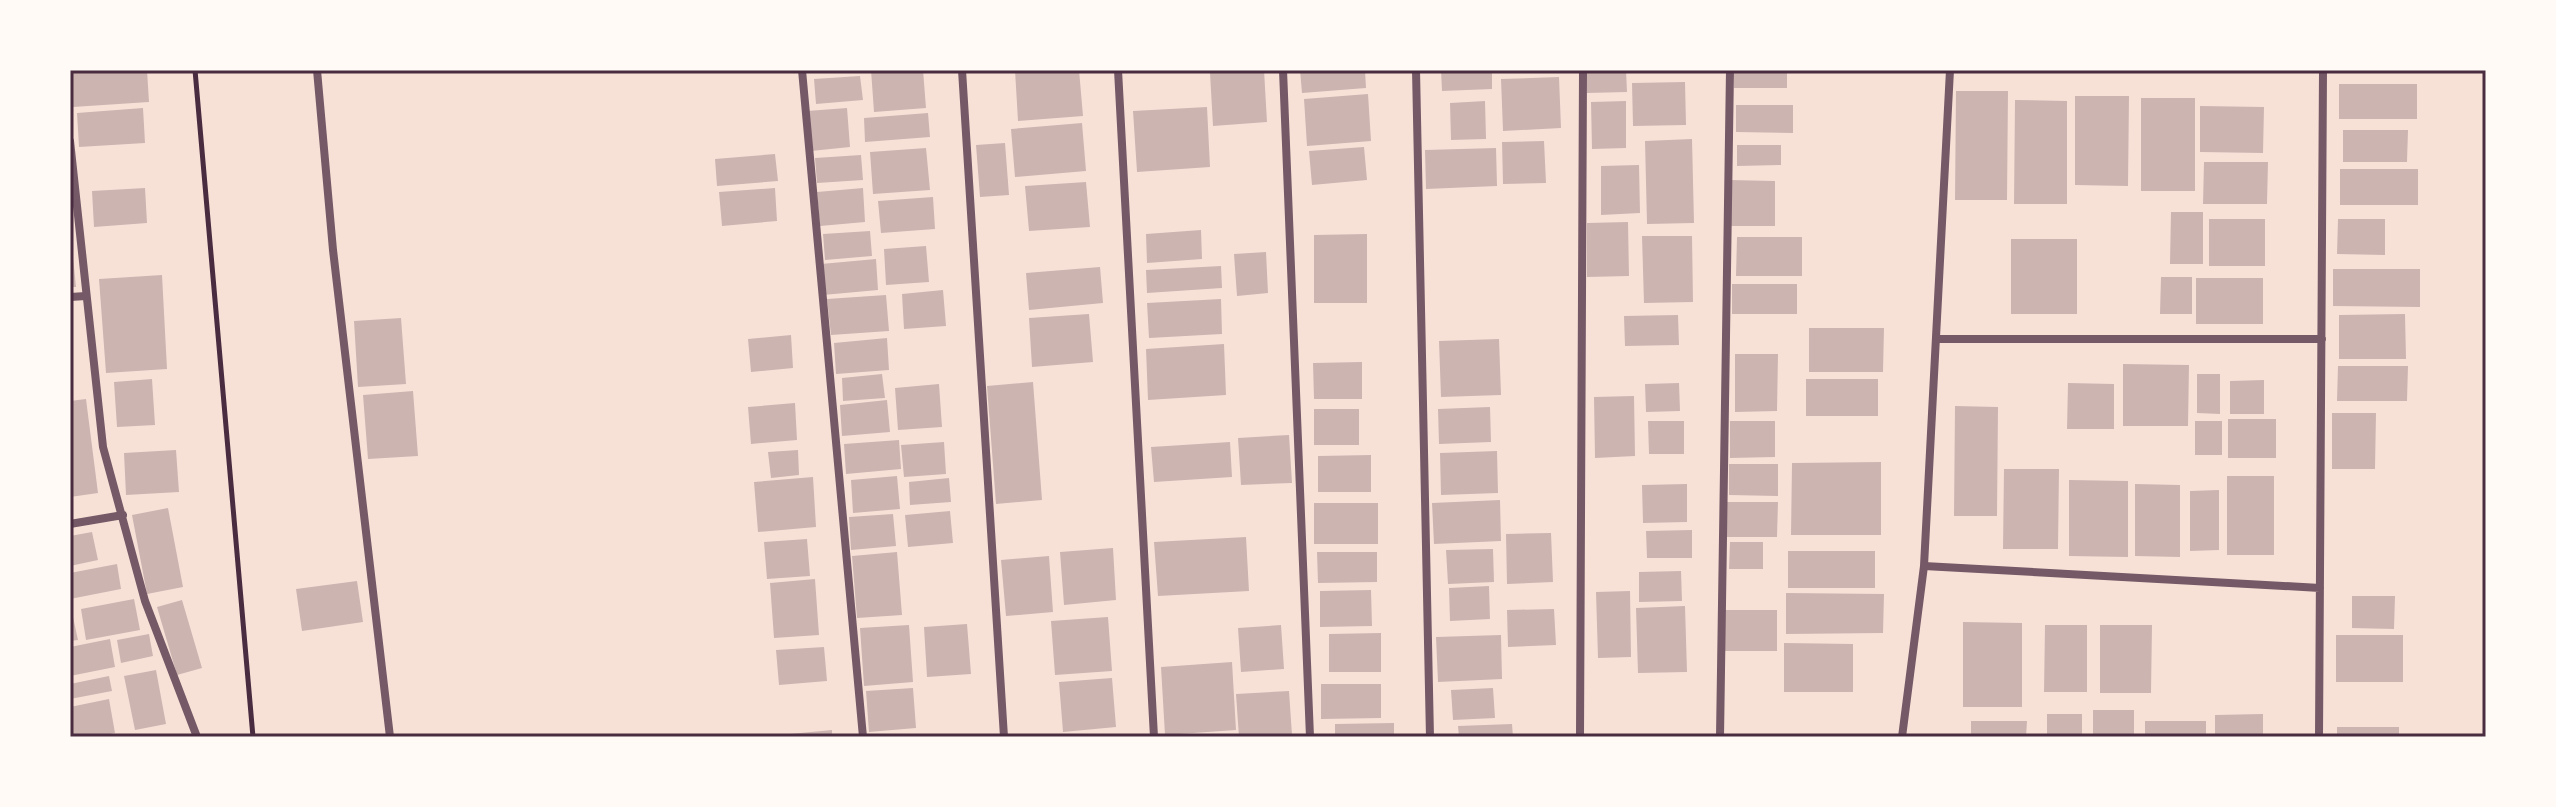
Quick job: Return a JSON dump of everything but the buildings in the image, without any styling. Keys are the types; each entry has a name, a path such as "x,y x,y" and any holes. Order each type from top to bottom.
{"street":[{"path":"317,70 333,250 390,737"},
{"path":"802,70 863,737"},
{"path":"962,70 1004,737"},
{"path":"1118,70 1154,737"},
{"path":"1283,70 1310,737"},
{"path":"1416,70 1430,737"},
{"path":"1580,737 1583,70"},
{"path":"1720,737 1730,70"},
{"path":"1902,737 1924,566 1950,70"},
{"path":"2319,737 2323,70"},
{"path":"70,141 103,447 145,601 197,737"},
{"path":"70,297 86,296"},
{"path":"1936,339 2322,339"},
{"path":"70,524 123,515"},
{"path":"1924,566 2320,588"}],"path":[{"path":"195,70 253,737"}]}
